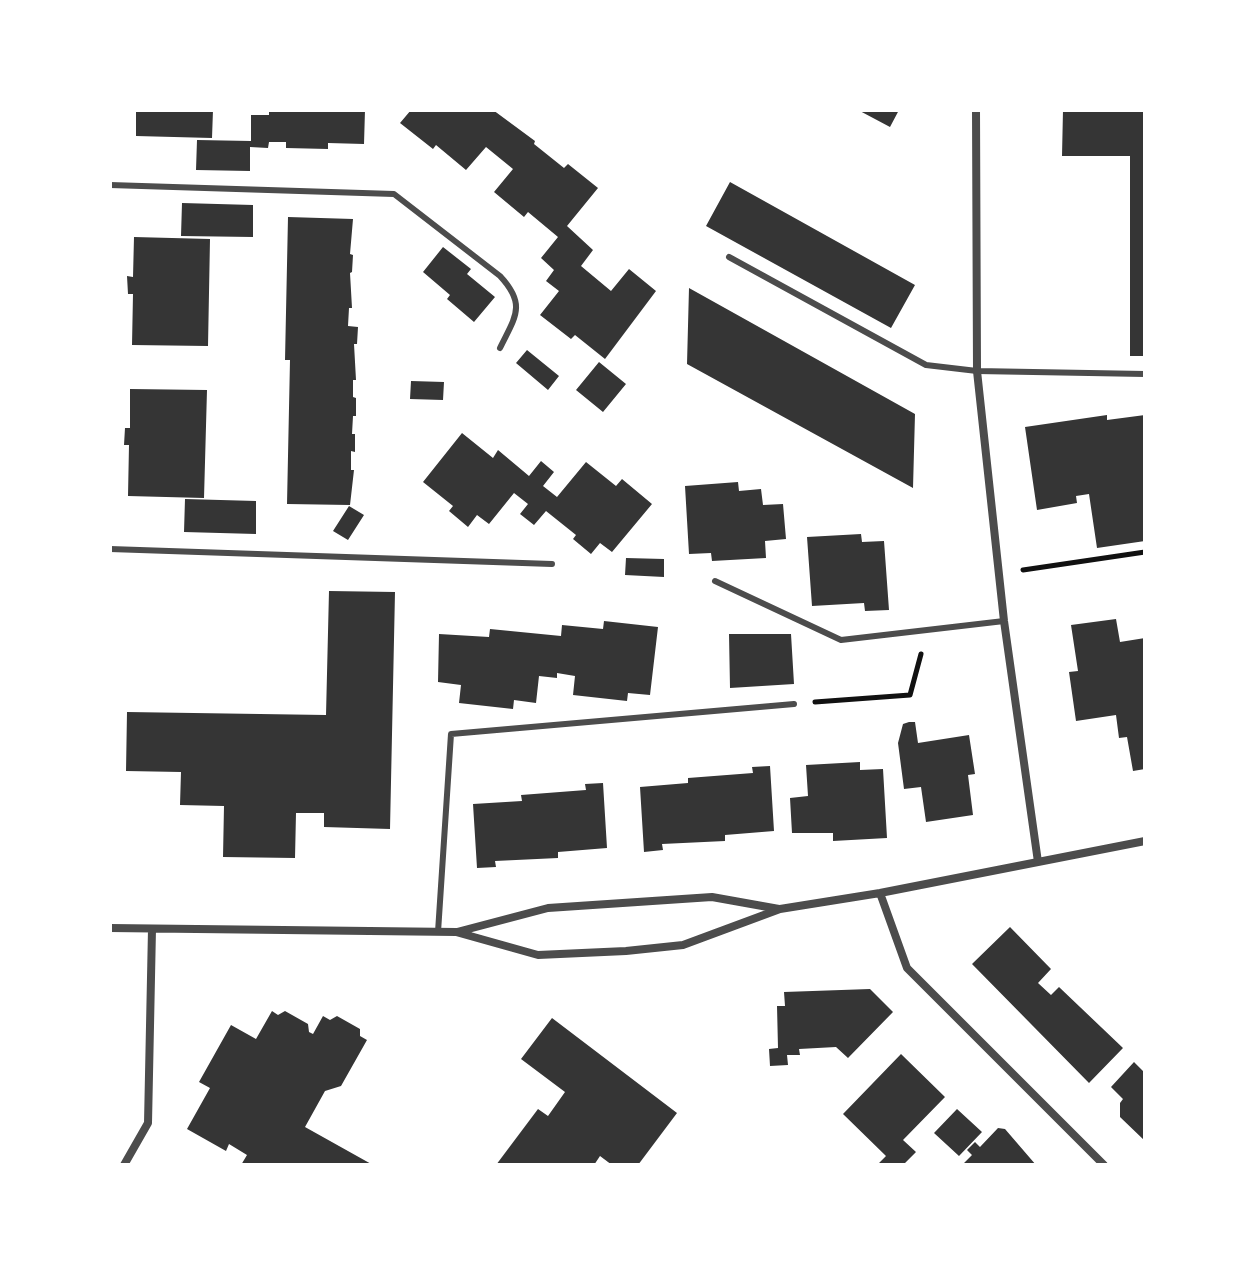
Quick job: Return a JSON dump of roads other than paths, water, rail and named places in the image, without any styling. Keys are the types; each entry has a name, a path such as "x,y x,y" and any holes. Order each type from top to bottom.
{"street":[{"path":"976,110 977,371 998,574 1038,862"},
{"path":"456,932 538,955 683,945 780,909 880,893 1145,841"},
{"path":"880,893 907,968 1104,1165"},
{"path":"110,928 456,932 548,908 712,897 780,909"},
{"path":"124,1165 148,1123 152,929"}],"lane":[{"path":"110,185 394,194 488,266 513,290 518,303 515,317 500,348"},
{"path":"729,257 926,365 977,371 1145,374"},
{"path":"110,549 552,564"},
{"path":"715,581 841,640 1004,621"},
{"path":"438,932 451,734 794,704"}]}
